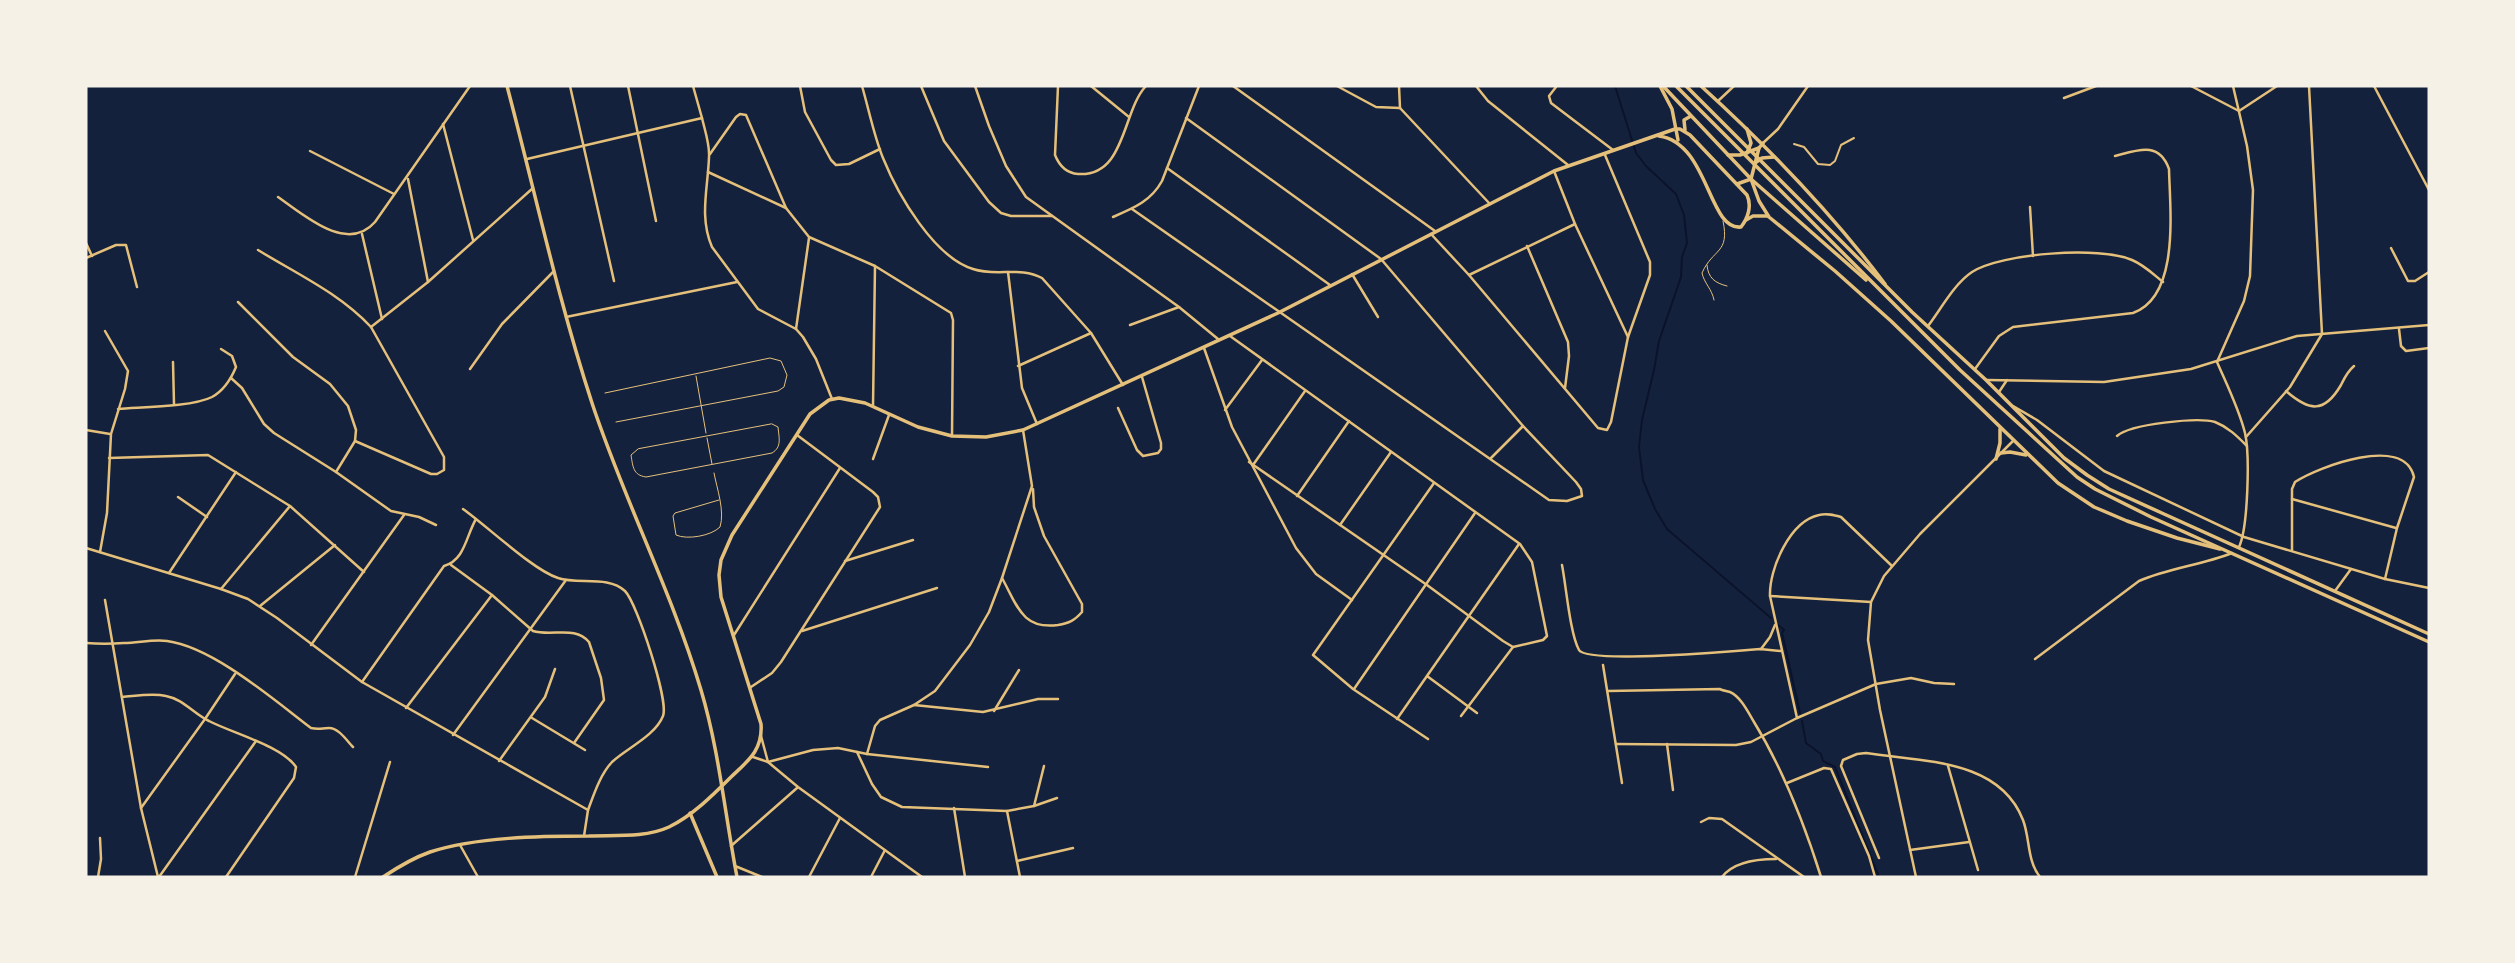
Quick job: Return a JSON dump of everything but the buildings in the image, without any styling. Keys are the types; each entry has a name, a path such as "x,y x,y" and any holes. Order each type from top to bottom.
{"main road":[{"path":"507,86 566,317 611,456 670,602 701,689 737,877"},
{"path":"1662,86 1751,179 1886,297"},
{"path":"1662,86 1672,109 1679,143"},
{"path":"1676,86 1960,370 2077,477 2121,502 2429,642"},
{"path":"1686,86 1893,294 1975,369 2064,458 2087,475 2109,489 2429,634"},
{"path":"1701,86 1763,143 1849,236 1893,294"},
{"path":"1659,136 1673,138 1679,143 1702,174 1723,221 1734,228 1741,227 1746,220 1749,200 1686,132 1683,122 1691,116"},
{"path":"1747,128 1751,143 1747,153"},
{"path":"383,877 414,859 460,845 657,831 690,813 753,757 761,736 759,715 721,597 721,560 732,536 796,434 814,410 832,399 849,399 873,406 889,415 952,436 986,438 1023,430 1278,313 1554,171 1675,129 1686,132"},
{"path":"1679,143 1680,135 1686,132"},
{"path":"1763,143 1759,148 1751,179 1759,201 1769,217 1880,311 2058,483 2094,507 2176,538 2231,552"},
{"path":"1728,155 1738,156 1759,148"},
{"path":"1755,163 1762,158 1776,157"},
{"path":"1736,184 1743,184 1751,179"},
{"path":"1746,220 1757,216 1769,217"},
{"path":"1996,460 2000,427"},
{"path":"2001,453 2016,452 2028,456"},
{"path":"690,813 717,877"}],"street":[{"path":"278,197 335,232 349,236 362,234 407,177 470,86"},
{"path":"570,86 614,281"},
{"path":"628,86 656,221"},
{"path":"693,86 710,155 704,216 707,237 758,309 796,329 816,359 832,399"},
{"path":"800,86 805,112 836,165 849,164 880,149"},
{"path":"862,86 880,149 905,200 941,249 960,264 974,270 990,273 1028,273 1042,278 1091,333 1123,385"},
{"path":"921,86 944,141 989,202 1001,213 1011,216 1055,215"},
{"path":"975,86 1006,166 1026,197 1055,215 1179,307 1220,341"},
{"path":"1058,86 1055,155 1058,163 1074,174 1095,172 1108,164 1119,147 1134,103 1146,86"},
{"path":"1091,86 1129,117"},
{"path":"1113,217 1147,201 1156,193 1199,86"},
{"path":"1233,86 1436,232"},
{"path":"1337,86 1376,107 1400,108"},
{"path":"1399,86 1400,108 1490,204"},
{"path":"1476,86 1488,101 1568,165"},
{"path":"1556,86 1549,96 1550,103 1613,150"},
{"path":"1718,101 1734,86"},
{"path":"1763,143 1778,129 1808,86"},
{"path":"2064,98 2096,86"},
{"path":"2191,86 2239,111"},
{"path":"2233,86 2247,146 2253,190 2250,276 2244,301 2217,362 2246,438 2244,537 2239,547"},
{"path":"2239,111 2277,86"},
{"path":"2246,438 2286,391 2322,334 2309,86"},
{"path":"2375,86 2429,190"},
{"path":"710,155 736,117 740,114 746,115 786,208 809,237 875,266 951,313 952,436"},
{"path":"527,159 702,118"},
{"path":"1132,209 1549,500 1567,501 1580,498 1581,489 1576,482 1523,426 1381,259 1186,118"},
{"path":"443,124 473,240"},
{"path":"1794,144 1804,147 1818,164 1830,165 1835,161 1841,145 1854,138"},
{"path":"1975,369 2005,330 2026,324 2133,313 2149,305 2163,282 2168,262 2169,170 2166,159 2159,152 2150,150 2115,156"},
{"path":"310,151 394,194"},
{"path":"1431,234 1598,428 1606,430 1611,422 1628,337 1650,275 1650,262 1605,153"},
{"path":"1167,168 1330,285"},
{"path":"1554,171 1575,224 1628,337"},
{"path":"708,172 786,208"},
{"path":"407,177 428,282"},
{"path":"371,327 428,282 534,187"},
{"path":"2030,207 2033,256"},
{"path":"1469,275 1575,224"},
{"path":"362,234 382,320"},
{"path":"796,329 809,237"},
{"path":"86,243 92,256"},
{"path":"86,258 116,244 126,245 136,288"},
{"path":"1527,246 1567,342 1569,356 1565,388"},
{"path":"2390,248 2408,281 2415,281 2429,272"},
{"path":"258,250 326,289 357,312 371,327 444,457 444,470 431,474 415,469 355,441"},
{"path":"1928,326 1968,275 2000,262 2033,256 2095,253 2114,255 2132,260 2150,270 2163,282"},
{"path":"873,406 875,266"},
{"path":"470,369 502,324 554,271"},
{"path":"1008,272 1018,366 1026,401 1037,424"},
{"path":"1352,274 1377,317"},
{"path":"566,317 737,282"},
{"path":"238,302 265,326 283,348 340,393 354,419 355,441 336,472"},
{"path":"1130,325 1179,307"},
{"path":"1986,380 2104,382 2191,369 2277,341 2322,334 2429,326"},
{"path":"2399,330 2402,346 2406,351 2429,348"},
{"path":"100,552 107,513 111,434 128,371 105,331"},
{"path":"1018,366 1091,333"},
{"path":"1230,336 1520,544 1532,562 1547,634 1543,640 1513,647 1461,716"},
{"path":"1204,348 1225,410 1249,462 1306,564 1352,600"},
{"path":"118,410 197,402 214,397 231,379 236,367 232,356 221,349"},
{"path":"1225,410 1262,360"},
{"path":"173,362 174,404"},
{"path":"2286,391 2302,405 2318,406 2333,396 2354,366"},
{"path":"1118,408 1137,450 1143,456 1158,453 1161,443 1142,377"},
{"path":"231,379 242,388 264,425 274,433 391,511 419,517 436,525"},
{"path":"1999,393 2007,380"},
{"path":"1254,465 1305,391"},
{"path":"2010,404 2053,432 2104,471 2244,537 2385,579 2429,588"},
{"path":"873,459 889,415"},
{"path":"2117,436 2129,429 2191,419 2206,420 2230,430 2246,446"},
{"path":"1297,496 1349,421"},
{"path":"1491,458 1523,426"},
{"path":"86,430 111,434"},
{"path":"1003,578 1025,617 1037,625 1068,624 1082,612 1082,604 1037,519 1023,430"},
{"path":"751,687 776,669 880,507 880,502 873,492 796,434"},
{"path":"1916,877 1888,757 1868,640 1871,603 1881,581 1920,534 2013,441"},
{"path":"1340,525 1391,452"},
{"path":"109,458 208,455 289,506 364,572"},
{"path":"2292,550 2292,489 2295,482 2347,460 2368,455 2397,459 2411,468 2414,481 2397,528 2385,579"},
{"path":"1249,462 1513,647"},
{"path":"734,635 840,468"},
{"path":"169,573 236,472"},
{"path":"1428,739 1353,689 1313,655 1434,483"},
{"path":"867,754 873,730 880,720 914,705 935,691 970,645 989,612 1003,578 1032,486"},
{"path":"178,497 207,517"},
{"path":"2292,499 2397,528"},
{"path":"221,589 289,506"},
{"path":"463,509 545,572 566,580 617,585 624,590 637,613 665,705 661,720 654,729 610,764 594,792 584,836"},
{"path":"1353,689 1475,513"},
{"path":"1797,718 1770,596 1775,563 1786,542 1809,519 1819,514 1830,514 1841,517 1892,566"},
{"path":"311,645 404,515"},
{"path":"451,565 465,547 469,530 476,519"},
{"path":"845,561 913,540"},
{"path":"1397,719 1520,544"},
{"path":"260,606 335,545"},
{"path":"86,548 221,589 260,606 362,682 588,810"},
{"path":"2035,659 2139,581 2207,563 2231,552"},
{"path":"362,682 444,566 451,565 492,594 530,628 541,633 574,633 585,637 593,649 604,700 574,743"},
{"path":"1562,565 1576,639 1579,650 1584,655 1621,657 1760,649 1781,651"},
{"path":"2335,591 2351,569"},
{"path":"453,734 566,580"},
{"path":"802,631 937,588"},
{"path":"406,708 492,594"},
{"path":"1770,596 1871,603"},
{"path":"106,600 141,808 158,877"},
{"path":"1760,649 1770,637 1775,625"},
{"path":"86,643 168,641 210,657 311,728 336,729 354,747"},
{"path":"1604,665 1622,783"},
{"path":"499,761 532,718 550,687 555,669"},
{"path":"994,711 1019,670"},
{"path":"141,808 235,674"},
{"path":"1427,676 1477,713"},
{"path":"1616,744 1736,745 1751,742 1797,718 1876,684 1911,678 1934,684 1954,684"},
{"path":"1608,691 1720,690 1730,692 1738,698 1763,736 1787,783 1806,828 1821,877"},
{"path":"122,697 167,696 180,701 205,719 256,741 296,767 294,778 226,877"},
{"path":"914,705 994,711 1038,699 1058,699"},
{"path":"532,718 586,750"},
{"path":"761,736 768,762"},
{"path":"158,877 256,741"},
{"path":"1667,744 1673,790"},
{"path":"768,762 825,748 988,767"},
{"path":"857,752 881,797 902,807 1007,811 1057,798"},
{"path":"1879,858 1842,772 1841,762 1850,756 1866,753 1963,767 1986,777 2007,796 2024,821 2033,866 2040,877"},
{"path":"753,757 768,762 922,877"},
{"path":"355,877 390,762"},
{"path":"1034,806 1044,766"},
{"path":"1948,766 1979,870"},
{"path":"1787,783 1824,768 1831,769 1869,856 1875,877"},
{"path":"731,846 798,787"},
{"path":"954,808 965,877"},
{"path":"1007,811 1020,877"},
{"path":"809,877 840,818"},
{"path":"1701,822 1709,818 1722,819 1804,877"},
{"path":"98,877 102,859 100,838"},
{"path":"1910,850 1969,842"},
{"path":"460,845 478,877"},
{"path":"1017,861 1073,848"},
{"path":"871,877 885,850"},
{"path":"1722,877 1739,864 1776,859"},
{"path":"735,866 762,877"}],"lane":[{"path":"1714,300 1712,291 1702,276 1707,264 1724,244 1726,235 1723,221"},
{"path":"1707,264 1709,275 1716,283 1727,286"},
{"path":"605,393 774,358 781,360 787,375 785,387 778,391 615,422"},
{"path":"695,374 712,464"},
{"path":"769,424 778,427 780,442 772,453 646,477 635,473 631,455 638,449 707,436 769,424"},
{"path":"714,473 719,499 722,522 717,531 683,537 676,535 673,516 675,513 719,499"}],"waterway":[{"path":"1615,86 1636,153 1676,194 1684,215 1687,243 1682,257 1681,277 1659,341 1642,420 1639,447 1643,480 1667,529 1771,618"},
{"path":"1778,625 1784,630 1782,633 1800,713"},
{"path":"1802,721 1806,743 1821,754 1823,761 1835,767 1879,877"}]}
